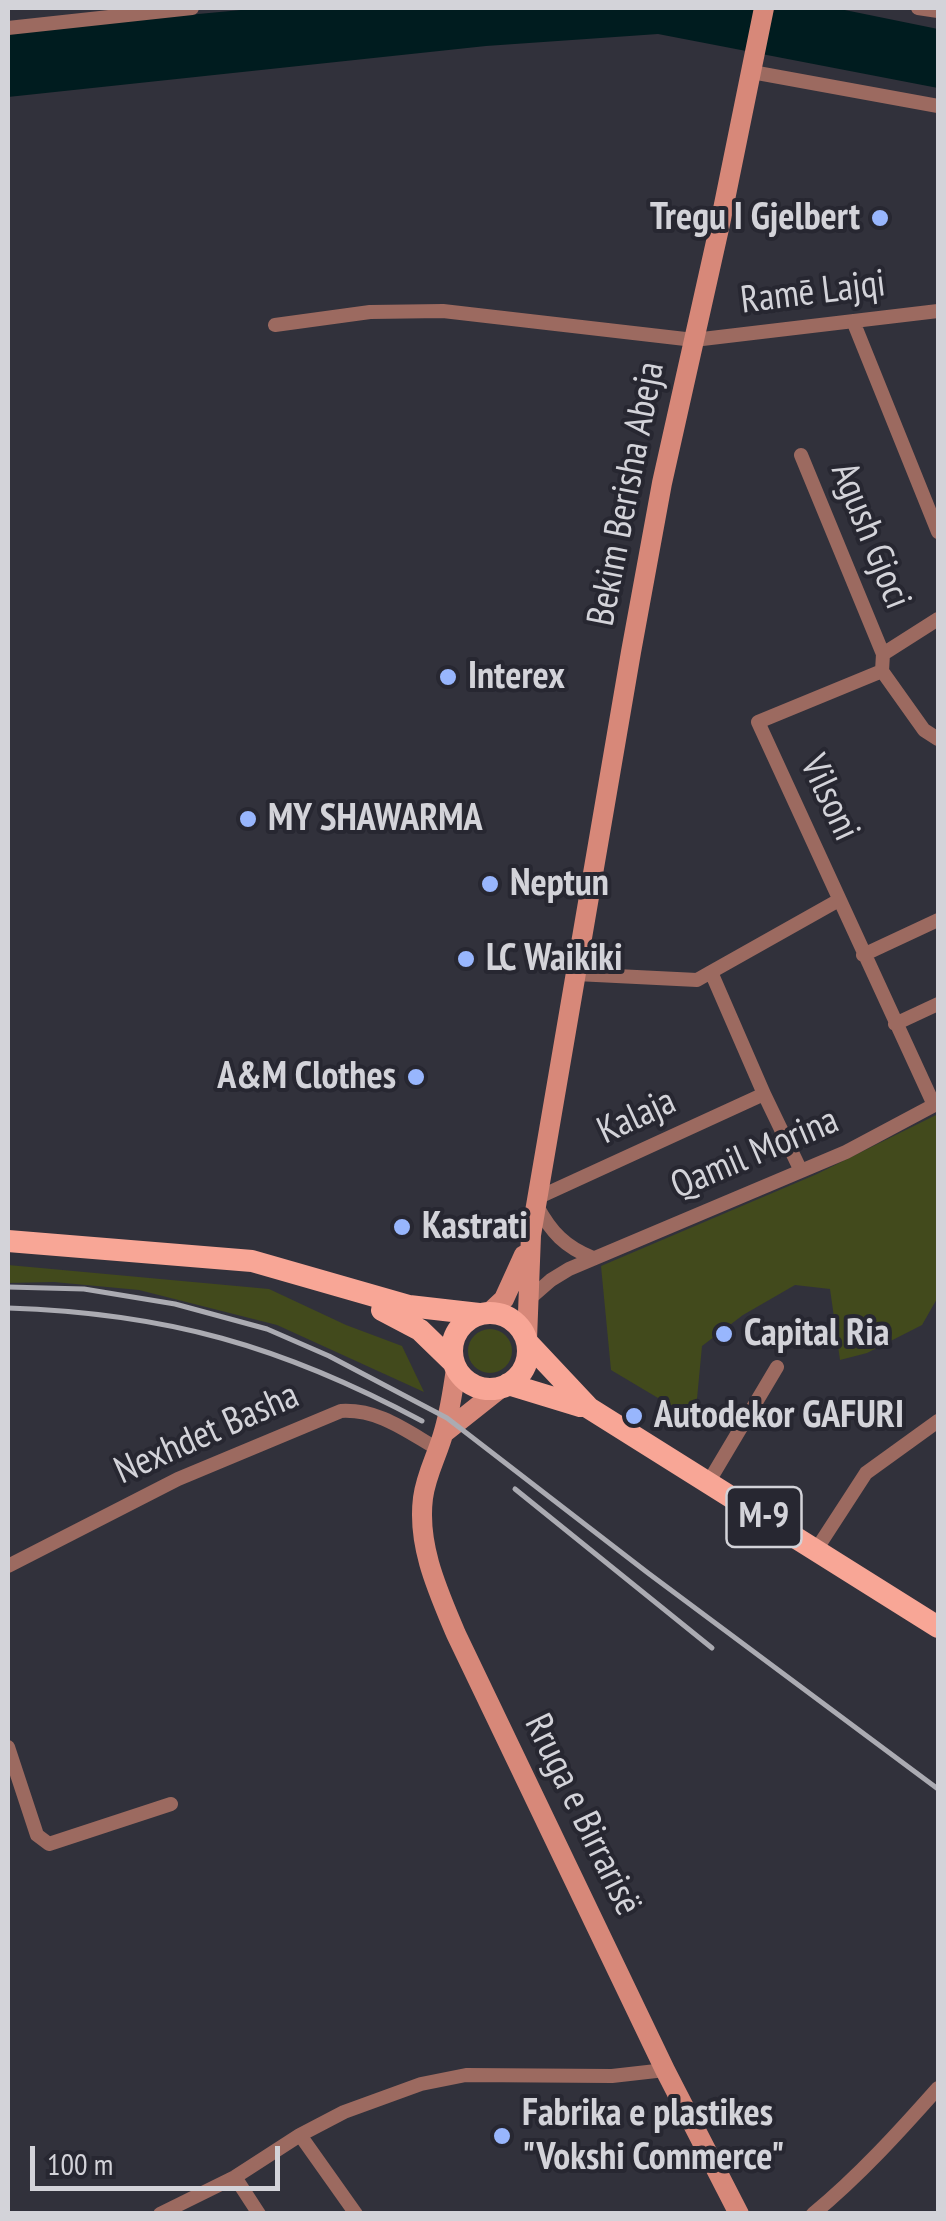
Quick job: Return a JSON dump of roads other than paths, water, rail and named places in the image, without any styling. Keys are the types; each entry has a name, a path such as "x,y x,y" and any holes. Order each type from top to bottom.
{"main road":[{"name":"M-9","path":"8,1241 241,1259 290,1270 339,1288 406,1321 472,1385 492,1389 505,1386 589,1408"},
{"name":"M-9","path":"339,1288 430,1310 508,1317 589,1408 938,1627"},
{"path":"455,1366 456,1333 462,1324 484,1313"},
{"path":"505,1386 525,1368 527,1340"}],"street":[{"path":"8,28 192,8"},
{"name":"Bekim Berisha Abeja","path":"527,1340 531,1234 662,483 764,8"},
{"path":"918,8 938,12"},
{"path":"752,72 938,106"},
{"name":"Ramē Lajqi","path":"275,325 370,312 443,311 694,340 938,311"},
{"path":"853,322 938,532"},
{"name":"Agush Gjoci","path":"802,455 883,654 882,671 924,730 938,739"},
{"path":"883,654 938,619"},
{"name":"Vilsoni","path":"882,671 758,722 895,1024 936,1104"},
{"path":"576,974 697,980 840,900"},
{"path":"863,955 938,920"},
{"path":"711,972 802,1171"},
{"path":"895,1024 938,1004"},
{"name":"Kalaja","path":"537,1202 764,1094"},
{"name":"Qamil Morina","path":"528,1300 550,1280 593,1258 846,1152 936,1104"},
{"path":"537,1202 558,1238 593,1258"},
{"name":"Bekim Berisha Abeja","path":"484,1313 504,1299 531,1234"},
{"name":"Rruga e Birrarisë","path":"455,1366 440,1440 427,1478 422,1515 428,1563 441,1598 665,2070 739,2214"},
{"path":"708,1483 777,1367"},
{"path":"440,1440 505,1386"},
{"name":"Nexhdet Basha","path":"8,1566 178,1478 341,1411 362,1410 440,1440"},
{"path":"816,1550 866,1473 938,1422"},
{"path":"8,1747 37,1835 49,1844 172,1804"},
{"path":"160,2214 236,2177 344,2112 403,2090 466,2075 612,2076 665,2070"},
{"path":"813,2214 900,2132 938,2088"},
{"path":"300,2136 356,2214"},
{"path":"236,2177 259,2214"}],"railway":[{"path":"8,1287 84,1289 175,1304 267,1329 329,1356 447,1418 938,1789"},
{"path":"8,1308 120,1317 222,1338 320,1372 422,1421"},
{"path":"515,1489 712,1648"}],"place":[{"name":"Tregu I Gjelbert","path":"880,218"},
{"name":"Interex","path":"448,677"},
{"name":"MY SHAWARMA","path":"248,819"},
{"name":"Neptun","path":"490,884"},
{"name":"LC Waikiki","path":"466,959"},
{"name":"A&M Clothes","path":"416,1077"},
{"name":"Kastrati","path":"402,1227"},
{"name":"Capital Ria","path":"724,1334"},
{"name":"Autodekor GAFURI","path":"634,1416"},
{"name":"Fabrika e plastikes \"Vokshi Commerce\"","path":"502,2136"}]}
